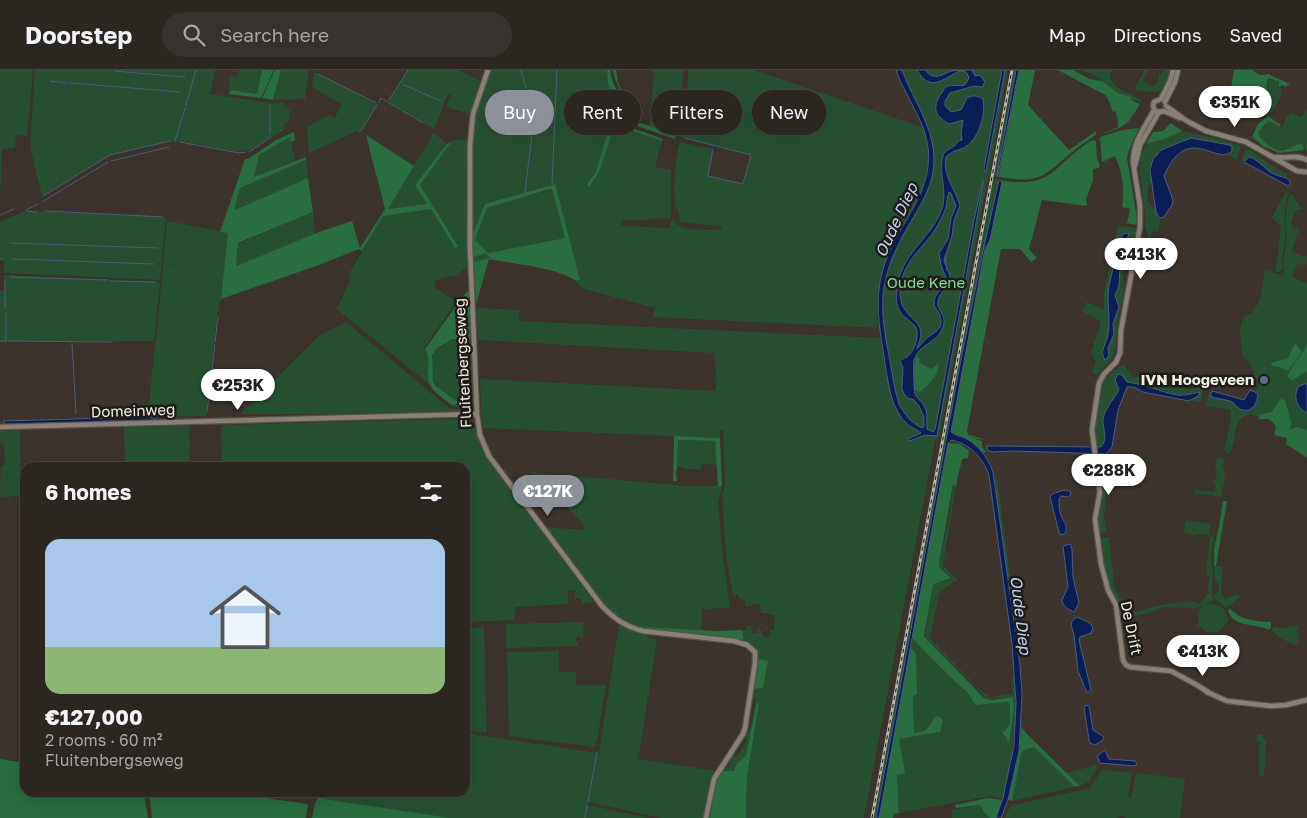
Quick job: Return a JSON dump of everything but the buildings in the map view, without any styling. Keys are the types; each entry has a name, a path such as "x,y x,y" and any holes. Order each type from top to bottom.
{"street":[{"name":"Fluitenbergseweg","path":"488,70 473,114 470,145 470,248 477,414 480,435 487,452 608,613 623,624 643,631 734,640 747,645 755,652 745,728 714,778 706,818"},
{"path":"1162,106 1173,70"},
{"path":"1162,106 1175,82 1178,70"},
{"path":"1162,106 1206,131 1246,142 1297,171 1307,172"},
{"name":"De Drift","path":"1162,106 1140,145 1135,169 1141,212 1140,227 1121,330 1120,353 1114,364 1103,376 1097,388 1092,430 1100,492 1095,519 1102,575 1116,605 1126,665 1171,671 1227,701 1271,706 1307,700"},
{"path":"1272,156 1284,158 1296,156 1307,160"},
{"name":"Domeinweg","path":"0,427 477,414"}],"green space":[{"path":"0,70 33,70 27,136 16,135 15,148 2,149 0,197"},
{"path":"35,70 215,70 210,94 271,103 285,102 285,107 289,108 289,121 284,124 284,130 249,150 229,150 190,142 169,141 110,155 42,196 30,146"},
{"path":"239,70 262,70 257,94 230,90 231,76 238,77"},
{"path":"262,70 274,70 261,98 229,94 230,90 257,94"},
{"path":"275,70 281,70 273,100 262,98"},
{"path":"281,70 309,70 305,99 273,100"},
{"path":"408,70 458,70 480,81 470,114 446,107 451,95 448,94 434,129 388,101"},
{"path":"489,70 607,70 612,90 564,90 564,135 607,135 596,172 587,185 595,179 611,135 641,135 641,133 662,141 655,167 671,170 671,218 621,221 622,226 670,228 671,221 673,220 688,229 722,230 720,226 680,222 678,209 675,208 675,192 680,142 713,149 708,176 744,184 751,155 681,138 681,135 742,135 742,90 687,90 688,70 754,70 813,90 752,90 752,135 826,135 826,95 924,128 928,148 928,165 919,195 895,239 884,265 878,291 878,328 653,317 655,308 581,288 576,281 579,280 554,184 485,204 472,236 471,150 474,117"},
{"path":"607,70 610,70 616,90 611,90"},
{"path":"613,70 616,70 621,90 619,90"},
{"path":"654,70 683,70 682,90 653,90"},
{"name":"Oude Kene","path":"898,70 1008,70 940,435 935,441 864,818 746,818 747,776 758,702 746,756 737,763 734,771 722,771 724,768 728,768 730,759 737,757 745,745 756,700 752,697 754,689 763,688 768,661 758,659 755,648 743,641 742,630 746,630 747,626 752,626 752,633 757,633 758,628 764,636 768,637 771,633 765,628 774,630 775,615 761,613 760,604 745,606 745,600 739,598 738,595 733,595 726,556 722,495 725,486 723,430 720,430 720,438 482,428 480,379 716,391 715,353 478,340 476,308 519,310 519,321 880,338 892,399 898,412 879,322 886,272 923,191 930,162 926,131"},
{"path":"1013,70 1016,70 997,176 993,176"},
{"path":"1019,70 1035,70 1028,105 1069,150 1096,131 1094,136 1048,172 1033,179 1023,180 994,176 999,175"},
{"path":"1058,70 1073,70 1090,79 1102,81 1118,93 1132,97 1131,100 1140,104 1124,126 1099,135 1118,127 1115,111 1113,112 1108,99 1105,95"},
{"path":"1082,70 1112,70 1110,76 1114,85 1140,99 1141,103 1131,99 1131,97 1118,93 1100,78"},
{"path":"1145,70 1148,70 1143,80 1152,86 1155,85 1159,75 1164,70 1169,70 1167,79 1160,92 1138,91 1136,89 1135,87"},
{"path":"1234,70 1252,70 1260,75 1268,74 1290,84 1285,87 1282,85 1279,87 1279,82 1269,78 1267,81 1266,102 1253,95 1238,93 1230,107 1235,95 1228,106"},
{"path":"314,71 377,105 360,133 357,131 309,153 307,127 329,115 335,118 341,104 312,87"},
{"path":"1268,79 1279,82 1280,93 1282,94 1271,114 1265,113 1258,119 1266,102"},
{"path":"1307,108 1307,150 1305,149 1305,143 1284,149 1273,148 1263,141 1258,134 1268,121 1280,127 1279,132 1288,115 1291,113 1302,117"},
{"path":"1268,116 1281,125 1280,127 1269,121 1264,125 1258,134 1266,143 1273,148 1284,150 1303,143 1304,150 1279,153 1263,146 1252,137 1258,124"},
{"path":"641,123 651,126 651,131 641,127"},
{"path":"1171,123 1182,131 1165,139 1146,144 1153,132 1163,131"},
{"path":"1139,128 1127,158 1137,218 1136,225 1127,223 1130,209 1122,207 1122,181 1115,156 1102,162 1100,137 1122,130"},
{"path":"641,131 663,139 662,141 641,134"},
{"path":"1182,131 1241,146 1237,160 1227,154 1230,153 1230,145 1191,138 1161,150 1150,170 1152,184 1149,184 1147,202 1156,209 1157,217 1160,218 1159,232 1152,231 1150,243 1145,227 1140,159 1146,144 1165,139"},
{"path":"294,132 295,140 291,142 290,137 259,155 254,177 306,157 306,160 240,188 235,210 308,178 313,212 238,243 236,266 319,232 352,221 360,248 385,209 366,135 414,166 388,209 427,204 415,185 447,144 452,141 420,185 458,246 455,248 431,209 383,216 362,251 359,249 221,299 228,233 220,232 245,159 248,159 276,140"},
{"path":"434,133 447,144 416,185 428,204 387,209"},
{"path":"607,135 612,135 599,172 589,187 587,184 596,172"},
{"path":"663,135 676,135 675,139"},
{"path":"290,137 295,160 254,178 259,155"},
{"path":"467,139 468,265 456,276 453,275 436,280 434,284 436,288 456,302 424,348 429,361 431,386 337,309 350,280 349,274 383,216 431,209 455,247 458,246 420,185 452,141"},
{"path":"1092,140 1096,141 1097,159 1100,166 1093,169 1093,181 1086,199 1087,206 1042,200 1029,249 1037,258 1031,262 1020,249 1001,249 967,431 969,435 984,439 967,436 982,441 982,447 986,452 984,453 970,441 951,432 985,249 990,240 1000,188 999,180 1017,182 1042,178"},
{"path":"1246,149 1288,174 1286,177 1276,175 1251,157 1244,162 1241,160"},
{"path":"306,160 308,178 235,210 240,188"},
{"path":"992,178 999,180 983,251 948,435 946,437 876,818 873,818"},
{"path":"555,184 580,280 576,281 568,276 546,269 489,259 476,304 474,262 489,258 487,253 473,257 472,236 485,204","holes":["552,189 565,238 488,253 475,240 487,208"]},
{"path":"552,189 565,238 488,253 489,259 474,262 473,257 487,253 475,240 487,208"},
{"path":"1286,191 1288,194 1285,207 1283,270 1279,272 1274,271 1276,269 1281,225 1273,220 1275,218 1271,219"},
{"path":"1290,194 1303,208 1296,210 1291,222 1292,226 1298,230 1292,251 1305,257 1307,254 1305,266 1297,263 1293,276 1307,283 1307,457 1288,438 1275,435 1276,425 1269,416 1253,416 1252,414 1245,416 1237,425 1232,449 1229,454 1224,451 1231,419 1230,410 1206,406 1209,392 1211,392 1210,396 1228,400 1246,410 1253,407 1257,402 1257,393 1255,391 1259,386 1251,365 1242,356 1240,327 1244,317 1250,314 1258,304 1265,270 1285,277 1283,265 1286,245 1286,213"},
{"path":"22,212 166,217 160,280 4,273 4,259 0,259 0,222"},
{"path":"313,212 315,234 236,266 238,244"},
{"path":"167,221 229,233 206,416 157,417 157,420 154,420 154,418 145,417 148,414 163,264 177,266 163,263"},
{"path":"1118,226 1136,228 1132,249 1124,264 1124,290 1118,319 1115,352 1112,358 1096,374 1092,372 1096,362 1091,353 1101,322 1081,310 1085,307 1086,302 1104,309 1104,292","holes":["1122,235 1119,286 1115,295 1119,307 1113,324 1114,334 1108,348 1109,356 1102,352 1107,339 1110,318 1109,289 1120,250"]},
{"path":"4,275 160,282 154,341 0,342 0,291 5,291"},
{"path":"469,290 470,340 452,339 436,349 432,355 433,381 436,386 460,404 451,405 430,385 428,357 425,349"},
{"path":"346,322 450,409 473,409 470,411 240,414 320,335"},
{"path":"452,339 470,340 474,406 454,407 451,405 459,404 439,389 432,377 431,361 433,352"},
{"path":"1296,344 1302,352 1288,371 1272,366 1271,363 1288,358"},
{"path":"1307,344 1307,371 1293,380 1287,377"},
{"path":"916,357 920,358 919,362 931,369 937,363 939,364 935,376 920,392 914,390"},
{"path":"1123,364 1133,377 1144,376 1166,387 1192,389 1196,387 1197,378 1205,379 1201,402 1191,400 1200,394 1175,394 1143,384 1127,382 1123,377 1115,381 1119,390 1105,416 1105,440 1101,447 1097,448 1094,430 1097,398 1104,380"},
{"path":"1280,399 1285,400 1291,422 1290,430 1296,427 1307,430 1307,458 1286,444 1287,438 1274,435 1276,427 1271,421 1259,419 1259,415 1272,412"},
{"path":"461,419 470,422 474,426 481,448 489,460 594,602 582,604 582,599 575,598 575,590 568,590 568,604 515,607 514,620 470,622 470,462 222,462 221,425"},
{"path":"189,426 190,462 125,462 124,427"},
{"path":"20,430 20,496 0,497 1,466 4,466 5,463 4,445 0,442 0,431"},
{"path":"674,436 720,438 722,486 718,487 715,441 678,440 677,481 673,481"},
{"path":"678,440 715,441 717,465 701,464 701,469 686,469 677,466"},
{"path":"948,443 960,444 969,451 968,458 962,459 956,486 953,484 939,564 939,567 951,578 933,585 924,636 984,698 992,700 1013,697 1014,707 1009,744 1006,737 1002,734 1010,724 1010,704 1007,702 976,705 967,692 914,640 912,635"},
{"path":"1220,457 1225,460 1223,465 1225,478 1221,497 1195,493 1194,490 1215,491 1216,483 1214,483 1214,479 1216,479 1217,472 1215,470 1217,458"},
{"path":"1108,459 1104,515 1106,532 1101,533 1097,522 1099,508 1097,460"},
{"path":"529,472 686,486 722,486 718,502 730,608 702,609 701,630 637,628 625,623 609,611 601,602 545,527 584,530 583,523"},
{"path":"994,479 997,479 1011,585 1014,597 1020,605 1012,606"},
{"path":"953,484 956,486 943,565 958,580 939,594 930,638 980,690 992,698 999,695 1012,694 1012,677 1015,676 1014,738 1003,798 991,796 899,813 897,775 904,773 899,739 939,732 933,719 926,730 914,732 915,652 910,647 912,635 914,640 941,669 969,694 976,705 1007,702 1010,704 1010,724 1002,734 1009,743 1014,707 1013,697 990,699 985,697 925,636 933,585 952,578 939,567 939,564 949,518"},
{"path":"1223,501 1227,501 1216,566 1214,566 1214,549"},
{"path":"1185,520 1210,524 1209,535 1198,534 1194,536 1184,533"},
{"path":"1210,536 1214,537 1211,559 1213,601 1198,608 1162,607 1148,614 1134,616 1123,622 1122,615 1160,606 1178,602 1197,602 1198,605 1210,592 1208,592 1209,576 1206,575"},
{"path":"1109,537 1114,584 1120,599 1122,598 1123,601 1119,602 1116,601 1106,580 1099,540 1100,538"},
{"path":"1214,566 1223,567 1221,590 1224,599 1238,594 1240,597 1226,608 1215,599 1214,594 1219,591 1217,581 1215,581"},
{"path":"1208,604 1220,606 1227,615 1227,623 1217,633 1206,632 1198,625 1200,610"},
{"path":"1230,608 1244,618 1254,621 1271,622 1271,628 1269,630 1240,623 1231,616 1228,611"},
{"path":"584,622 583,639 579,636 575,638 575,641 578,643 577,646 506,648 506,624"},
{"path":"619,625 646,634 650,638 657,640 638,759 716,771 710,778 703,818 662,818 588,802 588,805 650,818 451,818 318,798 470,797 470,734 599,753"},
{"path":"1288,626 1300,627 1297,629 1299,633 1298,641 1295,645 1282,639 1272,631 1273,627 1288,628"},
{"path":"484,627 487,733 470,731 470,628"},
{"path":"637,628 718,631 742,630 743,641"},
{"path":"910,647 916,655 917,694 913,696 914,732 926,730 935,717 938,716 943,720 940,732 899,739 905,773 897,775 899,813 894,814 893,818 879,818"},
{"path":"559,651 559,672 576,672 576,685 606,685 597,740 594,747 509,736 507,652"},
{"path":"758,659 768,661 763,688 754,689"},
{"path":"757,702 759,704 747,776 746,818 710,818 716,782 722,771 734,771 737,763 746,756"},
{"path":"1021,727 1080,786 1075,787 1034,747 1022,751 1012,801 1008,800 1019,751"},
{"path":"1260,734 1266,740 1264,776 1259,775 1259,747 1261,744 1256,740 1257,735"},
{"path":"1034,747 1075,787 1012,801 1022,751"},
{"path":"0,759 20,762 20,797 145,797 148,818 0,818"},
{"path":"1095,765 1098,768 1086,783 1080,786 1067,773"},
{"path":"1104,770 1132,773 1128,797 1131,798 1136,773 1185,779 1180,818 1125,818 1125,816 1118,815 1117,817 1120,818 1005,818 1010,807 1014,805 1090,788"},
{"path":"149,797 258,797 308,804 306,818 152,818"},
{"path":"318,798 451,818 312,818"},
{"path":"988,798 1002,800 996,818 990,818 979,805 955,807 955,805"},
{"path":"979,805 990,818 952,818 952,810"}],"water":[{"path":"896,70 902,70 926,124 933,146 934,158 931,181 927,191 900,241 888,271 884,285 883,311 894,386 899,404 909,418 922,428 924,427 924,417 919,406 914,400 904,394 902,389 903,367 900,361 912,351 916,343 917,329 902,315 898,308 896,297 899,278 909,257 937,220 942,209 944,202 942,162 944,153 955,146 958,141 962,140 963,120 949,124 937,114 936,106 939,96 945,87 965,85 969,78 967,73 962,70 972,70 975,76 980,75 985,82 982,87 974,86 950,93 945,101 945,106 951,112 961,110 967,98 973,96 983,99 984,105 981,125 975,137 967,146 946,157 946,170 960,206 954,220 952,236 944,260 950,281 938,301 944,322 937,337 919,351 914,360 915,394 926,410 927,429 933,432 935,430 983,180 983,185 937,436 925,435 909,441 908,439 921,433 903,420 892,398 888,384 878,309 878,296 883,269 893,244 922,189 928,166 927,140 918,116","holes":["949,192 956,206 951,218 948,239 939,253 946,278 934,302 940,316 941,325 917,349 921,336 920,328 903,306 900,291 902,281 904,272 909,264 931,236 942,218"]},
{"path":"917,70 925,70 934,76 962,70 939,82 933,83 922,77"},
{"path":"1002,70 1005,70 985,172 984,168"},
{"path":"1016,70 1019,70 998,175 997,174"},
{"path":"1191,138 1230,145 1232,151 1218,154 1192,148 1182,151 1173,160 1164,176 1173,200 1164,217 1159,218 1156,212 1150,170 1153,159 1161,150"},
{"path":"1249,157 1255,159 1272,173 1288,179 1290,185 1288,186 1244,162"},
{"path":"999,180 1002,182 990,240 985,249 951,432 965,438 979,448 986,457 993,472 1020,665 1022,694 1019,751 1008,800 1001,818 996,818 1003,798 1014,746 1016,703 1012,644 989,475 983,463 974,452 964,444 951,440 948,443 879,818 876,818 960,365"},
{"path":"1129,233 1120,264 1119,286 1115,295 1119,307 1113,324 1114,334 1108,348 1109,356 1105,360 1103,352 1109,328 1109,286 1121,245 1122,235"},
{"path":"1118,374 1122,375 1127,382 1177,395 1200,392 1198,396 1189,401 1143,392 1134,387 1127,387 1118,410 1112,447 1106,454 992,452 987,450 987,446 1101,447 1105,439 1104,415 1119,390 1115,379"},
{"path":"1307,384 1307,413 1301,408 1296,399 1298,387"},
{"path":"1250,390 1257,393 1257,400 1253,407 1248,410 1240,409 1233,402 1210,396 1212,391 1244,400"},
{"path":"154,418 154,420 4,425 4,421"},
{"path":"1064,490 1070,491 1071,494 1068,497 1061,496 1059,499 1060,513 1066,528 1065,534 1061,535 1050,497 1052,494"},
{"path":"1070,544 1072,549 1073,577 1079,603 1074,612 1064,606 1062,602 1068,587 1063,546"},
{"path":"1077,617 1090,623 1093,628 1091,633 1080,637 1079,640 1091,690 1087,693 1078,671 1071,625 1072,621"},
{"path":"1086,705 1089,706 1093,730 1104,737 1102,741 1095,745 1090,743 1089,740 1084,708"},
{"path":"1105,750 1109,759 1135,761 1137,764 1135,766 1100,763 1097,756"}],"waterway":[{"path":"186,105 196,70"},
{"path":"389,100 408,70"},
{"path":"521,70 534,118 525,192"},
{"path":"552,184 557,70"},
{"path":"114,71 185,77"},
{"path":"318,74 376,103"},
{"path":"50,81 67,83"},
{"path":"71,83 180,92"},
{"path":"404,85 441,101"},
{"path":"379,103 381,98 423,123"},
{"path":"270,104 270,134"},
{"path":"361,131 377,105"},
{"path":"175,141 185,108"},
{"path":"249,152 271,137"},
{"path":"685,138 751,155 743,184 708,176 713,149"},
{"path":"43,196 110,155 170,141"},
{"path":"180,142 239,153 246,152"},
{"path":"111,161 169,147"},
{"path":"42,202 108,162"},
{"path":"26,210 38,204"},
{"path":"0,215 14,209"},
{"path":"26,211 37,212"},
{"path":"46,211 163,217"},
{"path":"10,243 158,248"},
{"name":"Oude Diep","path":"945,255 947,271"},
{"path":"13,259 154,264"},
{"path":"10,277 107,280"},
{"path":"5,280 5,308"},
{"path":"110,281 155,282"},
{"path":"0,341 6,341 6,313"},
{"path":"215,342 218,317"},
{"path":"9,341 112,342"},
{"path":"72,343 76,414"},
{"path":"207,412 215,345"},
{"path":"588,802 597,752"},
{"path":"585,818 587,806"}],"railway":[{"path":"872,818 1012,70"}],"place":[{"name":"IVN Hoogeveen","path":"1264,380"}]}
